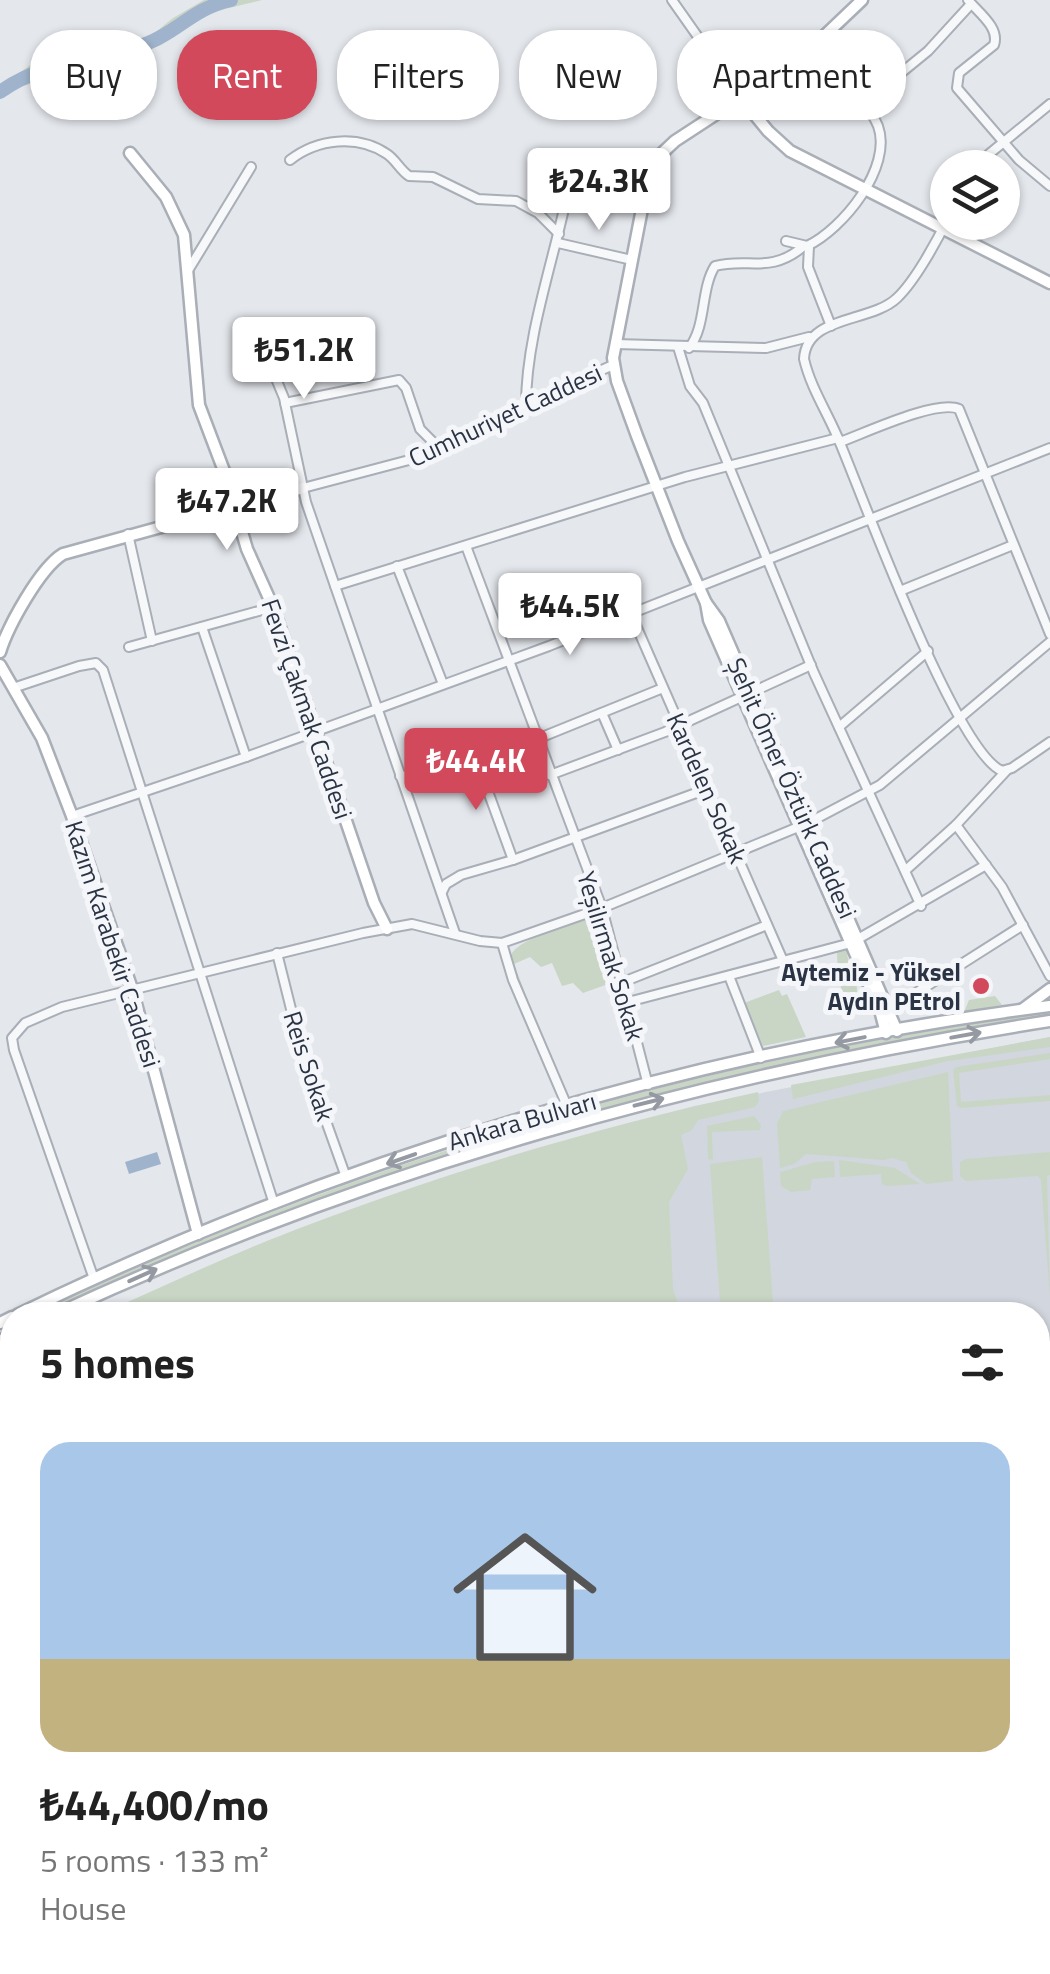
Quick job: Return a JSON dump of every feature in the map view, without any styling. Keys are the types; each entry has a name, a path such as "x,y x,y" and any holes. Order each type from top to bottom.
{"street":[{"path":"672,0 693,30"},
{"name":"Şehit Ömer Öztürk Caddesi","path":"831,30 862,0"},
{"path":"906,69 928,51 970,2 997,39 959,73 956,85 1003,143 1050,186"},
{"path":"992,150 1050,104"},
{"name":"Şehit Ömer Öztürk Caddesi","path":"707,120 658,157 647,182 613,365 656,486 706,602 720,621 747,694 888,1008 891,1032"},
{"path":"760,120 782,145 864,190 930,217"},
{"path":"688,348 696,338 714,266 764,265 788,257 843,219 864,190 882,147 874,120"},
{"path":"290,160 322,143 370,146 388,155 409,176 432,177 478,199 521,203 546,219 559,238 632,260"},
{"name":"Fevzi Çakmak Caddesi","path":"130,153 176,214 187,244 199,405 246,549 273,607 313,732 374,904 387,929"},
{"path":"189,269 251,167"},
{"path":"526,406 536,322 569,186"},
{"path":"615,344 766,348 811,337 893,302 934,240"},
{"path":"977,240 1048,277"},
{"path":"786,241 806,246"},
{"path":"806,246 808,267 830,326"},
{"path":"266,325 272,368 285,403 303,488 454,932"},
{"path":"811,337 804,353 806,367 900,590 959,719 986,759 998,769 1007,770"},
{"path":"678,348 690,386 703,403 811,665 921,906"},
{"name":"Cumhuriyet Caddesi","path":"0,652 50,563 71,550 372,472 440,449 484,423 613,365"},
{"path":"285,403 399,380 406,388 420,430 440,449"},
{"path":"336,586 656,486 839,440 953,405 962,412 1050,634"},
{"path":"72,816 508,661 1050,448"},
{"path":"128,534 152,641"},
{"path":"900,590 1013,544"},
{"name":"Yeşilırmak Sokak","path":"466,546 602,908 648,1085"},
{"path":"397,566 444,684"},
{"path":"129,647 273,607"},
{"name":"Kardelen Sokak","path":"632,614 784,962"},
{"path":"202,628 246,757"},
{"path":"94,1280 12,1038 20,1026 40,1015 132,989 387,929 412,924 502,943 602,908 804,825 896,774 1050,642"},
{"path":"840,727 928,651"},
{"name":"Kazım Karabekir Caddesi","path":"0,665 42,738 72,816 132,989 198,1234"},
{"path":"13,688 80,666 100,665 274,1204"},
{"path":"550,775 618,750 811,665"},
{"path":"400,776 413,776 474,752 536,735 662,688"},
{"path":"602,712 618,750"},
{"path":"907,869 956,826 1007,770 1050,742"},
{"path":"474,752 513,860"},
{"path":"442,892 446,884 462,875 707,789"},
{"path":"956,826 986,865 1050,976"},
{"path":"628,1002 855,941 986,865"},
{"path":"623,982 767,925"},
{"path":"888,1008 1023,925"},
{"name":"Şehit Ömer Öztürk Caddesi","path":"855,941 891,1032"},
{"path":"502,943 513,980 567,1106"},
{"name":"Reis Sokak","path":"277,953 303,1058 346,1178"},
{"path":"729,976 762,1058"},
{"path":"1022,1010 1050,989"},
{"name":"Ankara Bulvarı","path":"46,1302 274,1204 448,1142 567,1106 762,1058 1050,1006"},
{"name":"Ankara Bulvarı","path":"84,1302 240,1234 394,1177 520,1137 642,1103 812,1064 1050,1021"}],"shaded area":[{"path":"1050,1037 1050,1302 129,1302 267,1241 535,1150 694,1106"}],"green space":[{"path":"204,0 262,0 208,13 157,46 157,31"},
{"path":"30,65 30,84 0,99 0,86"},
{"path":"597,914 618,985 611,983 583,993 573,983 562,986 552,963 541,967 530,957 514,964 526,1002 511,967 515,950 535,937"},
{"path":"846,949 857,994 866,1001 863,1007 855,1008 853,1015 849,1014 840,983 837,951"},
{"path":"779,990 782,996 787,994 806,1037 763,1046 744,1003"},
{"path":"995,996 1002,1005 964,1012 969,1000"},
{"path":"1050,1012 1050,1016 789,1064 533,1129 283,1212 60,1302 276,1211 402,1165 529,1125 787,1058 918,1032"},
{"path":"1050,1037 1050,1047 948,1061 793,1099 791,1085"},
{"path":"1050,1053 1050,1059 959,1073 961,1102 1050,1095 1050,1101 957,1106 953,1070 956,1067"},
{"path":"948,1072 953,1181 926,1184 911,1173 906,1162 892,1158 806,1154 794,1164 780,1168 777,1124 783,1111"},
{"path":"758,1092 755,1107 698,1120 692,1130 681,1135 688,1169 669,1202 677,1302 128,1302 246,1250 387,1196 633,1122"},
{"path":"754,1116 760,1130 712,1132 713,1160 708,1159 707,1126"},
{"path":"1050,1152 1050,1297 1041,1180 1038,1176 966,1181 960,1176 960,1162"},
{"path":"762,1157 773,1302 720,1302 710,1164"},
{"path":"839,1160 895,1168 920,1184 887,1186 882,1184 881,1174 840,1177"},
{"path":"834,1161 835,1177 812,1179 810,1190 791,1192 781,1186 780,1172"}],"water":[{"path":"157,1152 161,1164 129,1174 125,1162"}],"waterway":[{"path":"0,92 53,67 148,43 206,9 231,0"}],"place":[{"name":"Aytemiz - Yüksel Aydın PEtrol","path":"981,986"}]}
